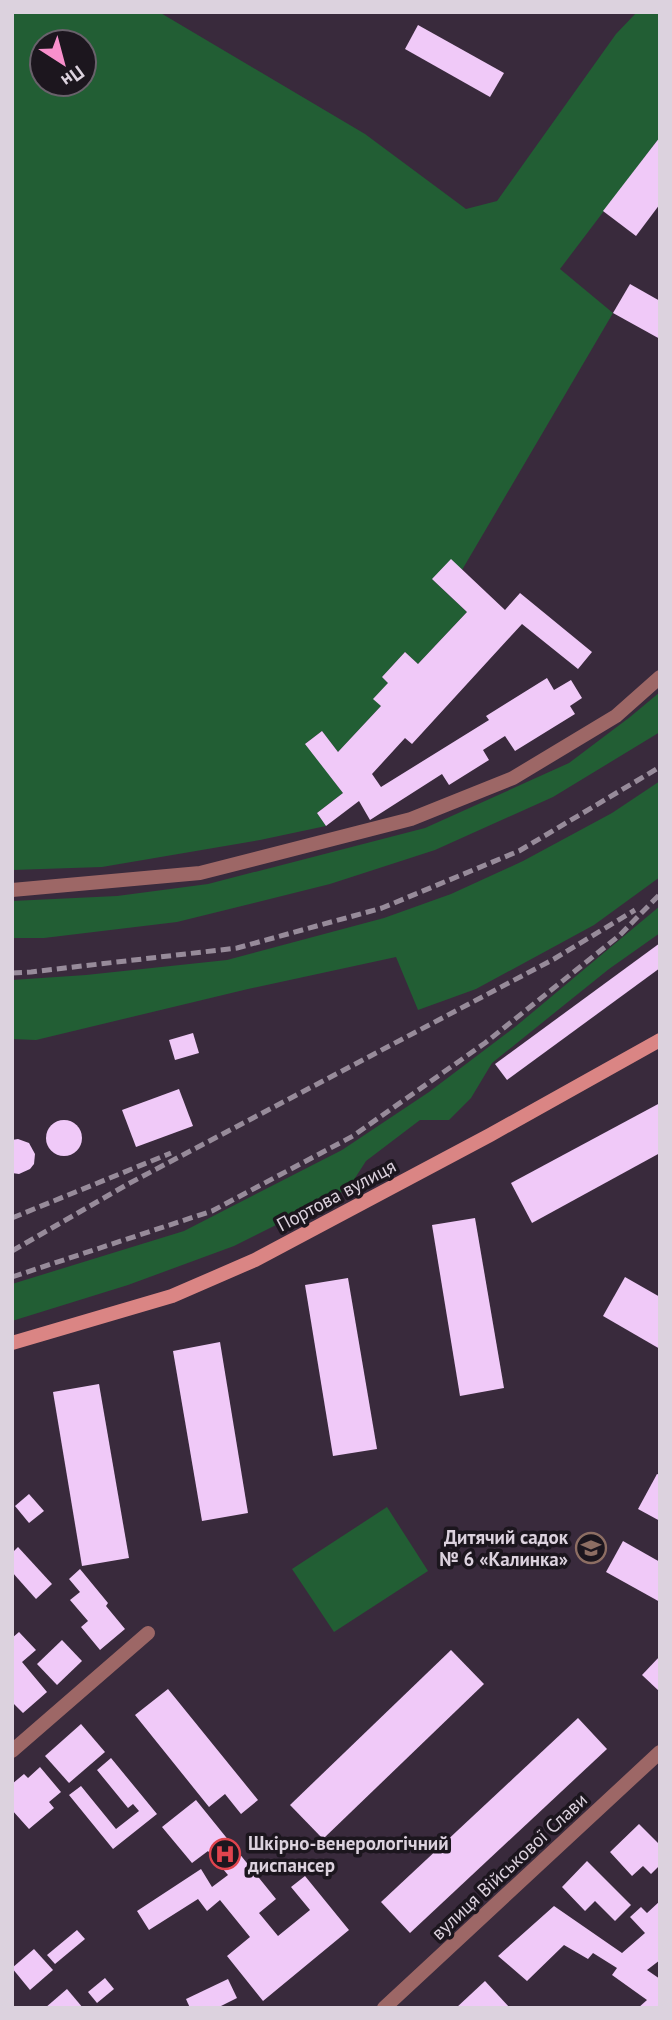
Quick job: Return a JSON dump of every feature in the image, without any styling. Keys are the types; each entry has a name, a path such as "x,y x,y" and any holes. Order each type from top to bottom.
{"main road":[{"name":"Портова вулиця","path":"12,1343 172,1296 255,1260 490,1135 660,1040"}],"street":[{"path":"12,890 200,873 411,819 513,778 616,716 660,677"},
{"path":"12,1751 148,1633"},
{"name":"вулиця Військової Слави","path":"384,2008 660,1752"}],"green space":[{"path":"12,12 159,12 365,134 466,209 497,201 616,34 637,12 660,12 660,137 560,269 613,313 462,570 432,579 467,612 418,664 405,652 382,677 388,683 381,706 338,752 322,731 306,743 343,793 317,813 326,826 102,867 12,870"},
{"path":"660,692 660,732 553,797 435,850 330,884 177,922 44,938 12,938 12,901 117,896 208,884 425,828 569,763"},
{"path":"660,781 660,877 594,925 476,989 418,1010 396,957 36,1040 12,1039 12,980 227,960 384,918 451,894 523,861 612,813"},
{"path":"660,906 660,933 609,969 492,1063 471,1098 449,1120 420,1120 366,1161 348,1189 234,1246 128,1285 12,1321 12,1284 184,1231 342,1150 429,1092 515,1027"},
{"path":"387,1507 428,1571 334,1632 292,1569"}],"building":[{"path":"418,25 504,73 490,97 405,49"},
{"path":"660,137 660,204 636,236 603,211"},
{"path":"630,284 660,301 660,339 613,313"},
{"path":"451,559 505,610 520,593 592,652 578,669 522,624 412,744 405,738 372,774 381,787 489,720 486,716 547,678 554,690 571,680 582,698 570,706 575,714 515,751 505,736 483,750 489,760 449,785 442,774 370,820 359,801 326,826 317,813 343,793 305,744 322,731 338,752 381,706 373,699 388,683 382,677 405,652 418,664 467,612 432,579"},
{"path":"660,943 660,968 507,1080 495,1064"},
{"path":"193,1033 199,1053 175,1060 169,1040"},
{"path":"179,1089 193,1126 136,1147 122,1110"},
{"path":"660,1103 660,1153 532,1223 511,1183"},
{"path":"64,1120 77,1125 82,1138 77,1151 64,1156 51,1151 46,1138 51,1125"},
{"path":"12,1140 29,1143 35,1154 34,1164 30,1169 19,1174 12,1173"},
{"path":"475,1218 504,1388 460,1396 432,1225"},
{"path":"625,1277 660,1297 660,1349 603,1316"},
{"path":"348,1278 377,1449 333,1456 305,1285"},
{"path":"220,1342 248,1513 202,1521 173,1351"},
{"path":"99,1384 129,1558 82,1566 53,1392"},
{"path":"657,1474 660,1475 660,1521 638,1509"},
{"path":"29,1494 44,1511 29,1523 15,1506"},
{"path":"623,1541 660,1562 660,1602 606,1572"},
{"path":"18,1547 52,1584 36,1599 12,1572 12,1553"},
{"path":"80,1569 125,1629 100,1650 81,1627 88,1621 70,1600 80,1592 69,1579"},
{"path":"19,1632 36,1650 22,1662 47,1692 23,1713 12,1702 12,1638"},
{"path":"62,1640 82,1661 57,1685 37,1664"},
{"path":"451,1650 484,1684 323,1839 290,1805"},
{"path":"660,1656 660,1692 642,1675"},
{"path":"168,1689 258,1800 241,1814 225,1794 209,1807 135,1715"},
{"path":"578,1718 607,1749 410,1933 381,1902"},
{"path":"81,1724 105,1752 69,1783 45,1756"},
{"path":"111,1758 157,1814 113,1849 69,1795 81,1786 116,1829 139,1811 133,1804 128,1808 97,1770"},
{"path":"40,1767 61,1792 49,1802 54,1808 29,1829 12,1810 12,1784 24,1774 28,1778"},
{"path":"196,1800 276,1899 259,1913 278,1936 310,1910 291,1887 305,1876 349,1930 263,2001 227,1956 250,1937 220,1900 207,1911 198,1899 149,1930 137,1911 201,1869 212,1887 228,1875 208,1851 192,1863 162,1827"},
{"path":"639,1824 660,1845 660,1865 651,1874 643,1866 632,1876 610,1852"},
{"path":"587,1861 631,1905 615,1921 595,1901 585,1911 562,1887"},
{"path":"660,1901 660,1960 647,1970 660,1979 660,2008 638,2008 647,2000 612,1975 617,1968 593,1953 588,1959 564,1945 527,1981 498,1956 554,1906 622,1953 645,1933 630,1917 641,1907 647,1913"},
{"path":"77,1930 85,1939 55,1964 47,1955"},
{"path":"34,1949 53,1970 30,1990 12,1968"},
{"path":"105,1978 114,1989 97,2003 88,1992"},
{"path":"228,1979 237,1998 217,2008 190,2008 186,1999"},
{"path":"485,1981 510,2008 456,2008"},
{"path":"67,1989 83,2008 45,2008"}],"railway":[{"path":"12,973 237,948 382,908 519,851 660,767"},
{"path":"12,1277 212,1211 353,1136 485,1043 620,935 660,894"},
{"path":"12,1251 128,1184 554,959 635,910"},
{"path":"12,1218 171,1153"}],"place":[{"name":"Дитячий садок № 6 «Калинка»","path":"591,1548"},
{"name":"Шкірно-венерологічний диспансер","path":"225,1854"}]}
